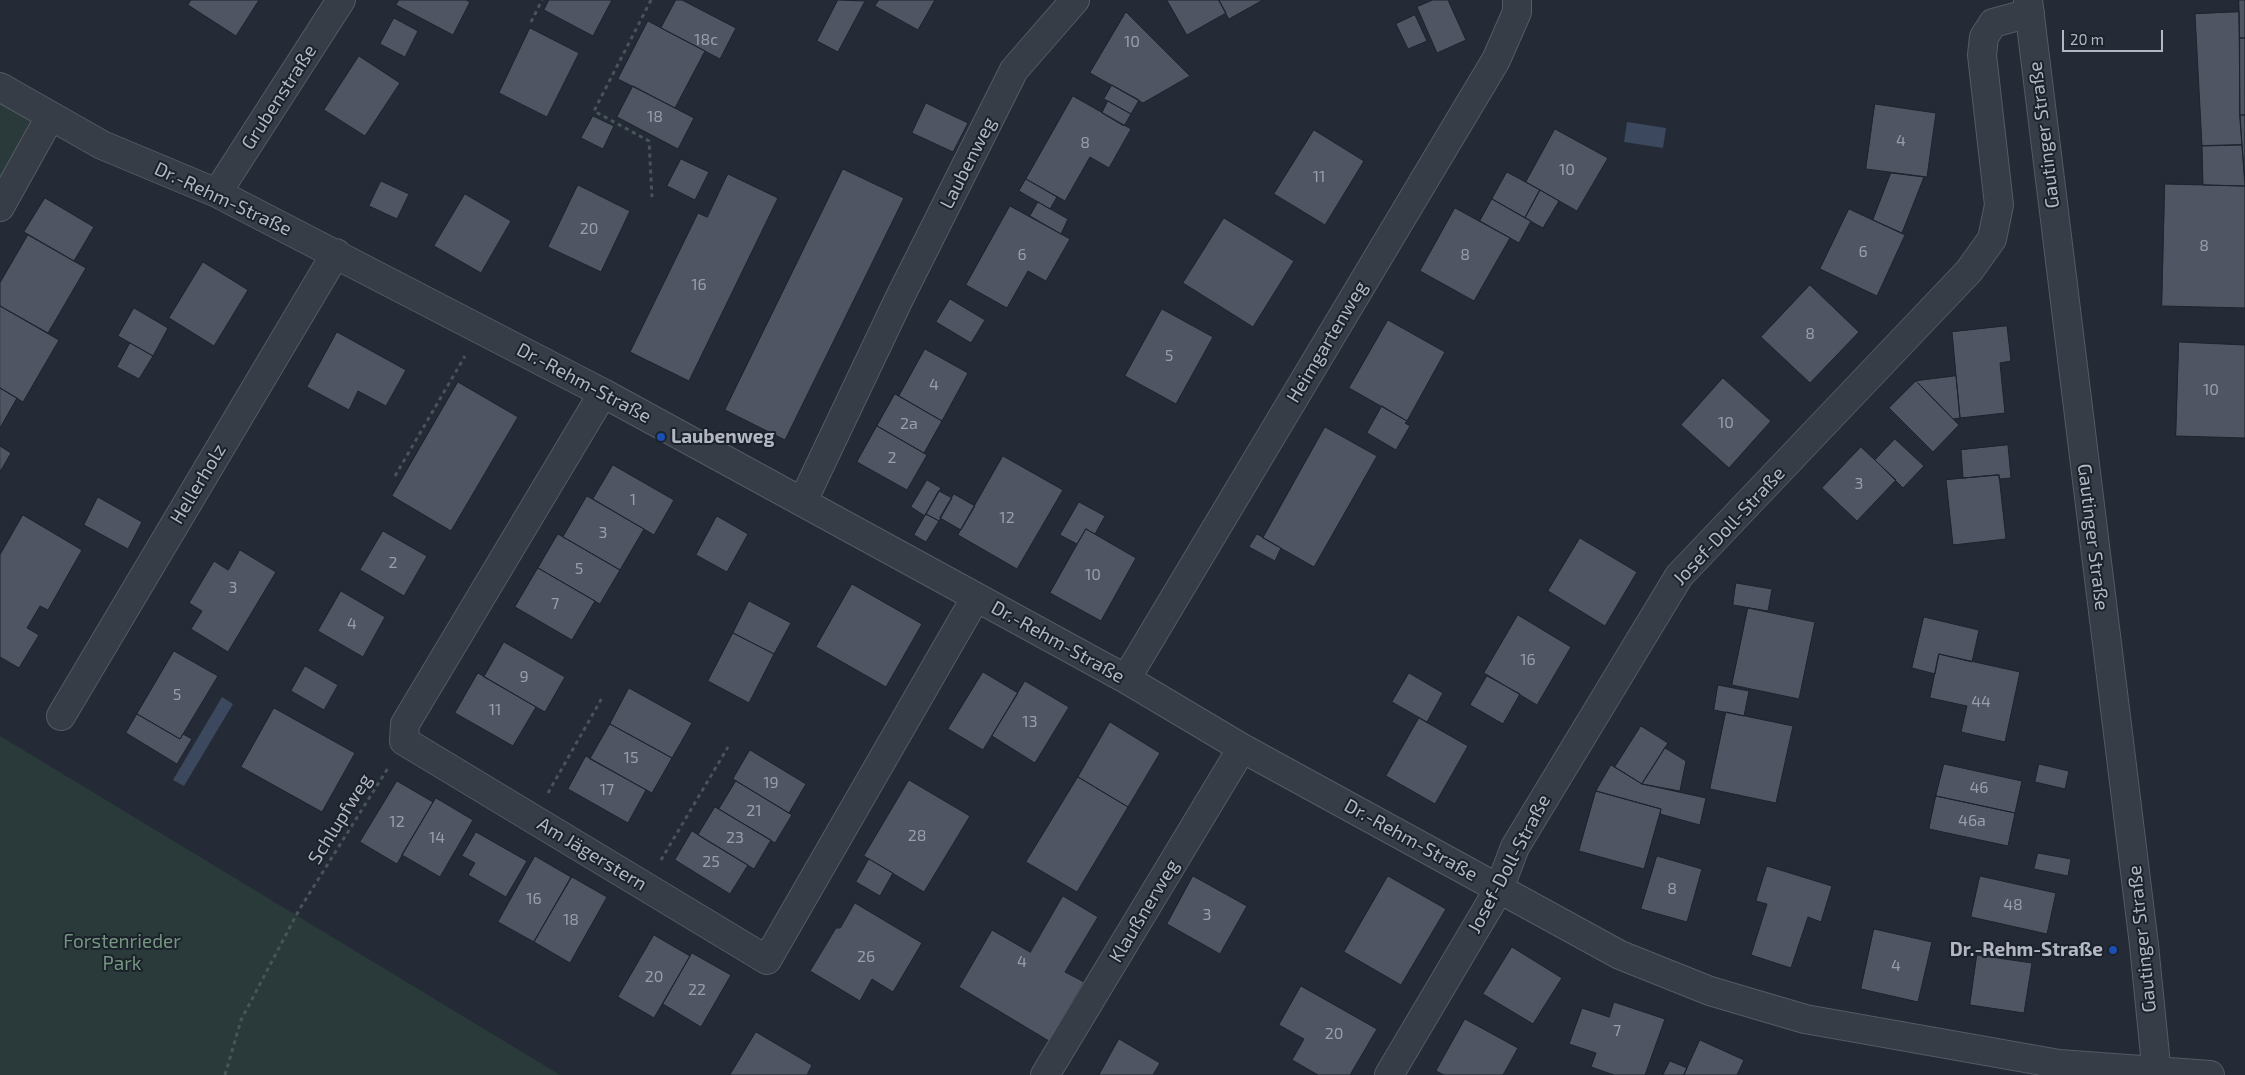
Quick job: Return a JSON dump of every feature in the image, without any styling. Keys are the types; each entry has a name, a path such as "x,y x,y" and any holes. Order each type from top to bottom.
{"street":[{"name":"Grubenstraße","path":"217,193 342,0"},
{"name":"Laubenweg","path":"803,501 899,299 1014,70 1075,0"},
{"name":"Heimgartenweg","path":"1126,679 1496,60 1516,12 1517,0"},
{"name":"Josef-Doll-Straße","path":"1389,1075 1499,889 1514,847 1679,576 1969,271 1992,238 1999,205 1982,55 1984,37 1993,23 2029,6"},
{"name":"Gautinger Straße","path":"2029,6 2144,945 2156,1073"},
{"name":"Dr.-Rehm-Straße","path":"0,87 102,145 217,193 603,393 1126,679 1242,748 1628,958 1710,991 1805,1020 2059,1064 2156,1073 2210,1075"},
{"path":"0,207 50,117"},
{"name":"Hellerholz","path":"61,716 336,253"},
{"path":"404,741 405,724 603,393"},
{"name":"Am Jägerstern","path":"404,741 768,960 976,597"},
{"name":"Klaußnerweg","path":"1045,1075 1242,748"}],"path":[{"path":"531,22 542,0"},
{"path":"651,0 594,111 649,141 652,197"},
{"path":"395,476 480,329"},
{"path":"533,819 602,698"},
{"name":"Schlupfweg","path":"225,1075 241,1020 299,910 404,741"},
{"path":"645,886 728,747"}],"green space":[{"path":"0,97 39,120 0,187"},
{"name":"Forstenrieder Park","path":"0,736 560,1075 0,1075"}],"water":[{"path":"1627,122 1666,128 1663,148 1624,142"},
{"path":"222,697 233,704 184,786 173,780"}],"building":[{"path":"191,0 259,0 236,36 188,5"},
{"path":"399,0 466,0 470,2 453,35 396,5"},
{"path":"549,0 612,0 593,36 544,10"},
{"path":"676,0 682,0 736,28 720,59 661,28"},
{"path":"838,0 865,1 838,52 817,41"},
{"path":"879,0 935,0 918,30 875,6"},
{"path":"1167,0 1219,0 1226,13 1187,35"},
{"path":"1219,0 1263,0 1229,19"},
{"path":"1433,0 1448,0 1466,40 1437,53 1417,7"},
{"path":"2239,0 2245,0 2245,38 2240,38"},
{"path":"1126,12 1190,76 1143,103 1090,73"},
{"path":"2239,12 2242,145 2202,146 2195,14"},
{"path":"1415,15 1427,41 1408,49 1396,24"},
{"path":"394,18 418,31 405,57 380,44"},
{"path":"648,21 705,51 675,108 618,79"},
{"path":"530,28 579,53 547,117 499,93"},
{"path":"2240,38 2245,38 2245,115 2240,115"},
{"path":"359,56 400,83 365,136 324,110"},
{"path":"1112,85 1139,100 1131,114 1104,99"},
{"path":"633,86 694,118 678,149 617,117"},
{"path":"1073,96 1131,129 1109,168 1090,157 1065,201 1026,179"},
{"path":"1108,101 1131,114 1124,126 1102,113"},
{"path":"926,103 968,123 953,152 912,133"},
{"path":"1875,104 1936,113 1927,177 1866,169"},
{"path":"2240,115 2245,115 2245,181 2242,145"},
{"path":"593,116 614,126 603,149 581,138"},
{"path":"1555,129 1608,158 1577,211 1526,182"},
{"path":"1314,130 1364,161 1325,225 1274,194"},
{"path":"2242,145 2245,186 2203,185 2202,146"},
{"path":"681,159 709,172 695,200 667,186"},
{"path":"843,169 904,198 785,440 725,410"},
{"path":"1507,172 1540,190 1525,218 1492,199"},
{"path":"1891,173 1924,177 1902,233 1873,220"},
{"path":"728,174 778,198 689,381 630,352 698,213 707,217"},
{"path":"1026,179 1057,197 1050,209 1019,191"},
{"path":"381,181 409,194 397,219 369,206"},
{"path":"2165,184 2245,186 2245,308 2162,306"},
{"path":"578,185 630,211 601,272 548,247"},
{"path":"1540,190 1559,201 1543,228 1525,218"},
{"path":"465,194 511,221 481,273 434,246"},
{"path":"45,198 94,227 74,261 24,232"},
{"path":"1492,199 1531,221 1519,243 1480,221"},
{"path":"1038,202 1068,219 1061,234 1030,216"},
{"path":"1010,206 1070,239 1046,281 1028,271 1007,308 966,285"},
{"path":"1455,208 1510,238 1474,301 1420,271"},
{"path":"1849,209 1905,235 1877,296 1820,269"},
{"path":"1224,218 1294,261 1253,327 1183,283"},
{"path":"28,235 86,268 48,333 0,306 0,283"},
{"path":"203,262 248,290 214,346 169,318"},
{"path":"1810,285 1859,332 1810,383 1761,337"},
{"path":"950,299 985,320 971,343 936,322"},
{"path":"0,306 59,340 23,402 0,388"},
{"path":"134,308 168,328 153,356 118,336"},
{"path":"1162,309 1213,337 1176,404 1125,376"},
{"path":"1388,320 1445,352 1407,421 1349,388"},
{"path":"2007,326 2011,361 2000,363 2005,413 1960,418 1952,332"},
{"path":"337,332 406,370 386,406 358,391 349,410 307,387"},
{"path":"2179,342 2245,345 2245,438 2176,436"},
{"path":"130,343 153,356 139,379 117,367"},
{"path":"925,349 968,373 942,421 899,396"},
{"path":"1956,376 1960,418 1953,419 1916,381"},
{"path":"1723,378 1771,421 1729,468 1681,425"},
{"path":"1916,381 1959,425 1933,452 1889,408"},
{"path":"458,382 518,417 451,531 392,496"},
{"path":"0,388 17,398 0,428"},
{"path":"895,394 942,421 924,453 877,426"},
{"path":"1382,406 1407,421 1405,423 1410,426 1396,450 1367,433"},
{"path":"877,426 927,455 907,490 857,462"},
{"path":"1325,427 1377,456 1314,567 1263,538"},
{"path":"1895,439 1924,466 1903,488 1875,460"},
{"path":"2008,445 2011,478 1999,479 1999,475 1963,478 1961,450"},
{"path":"0,446 11,453 0,472"},
{"path":"1861,447 1896,480 1857,521 1822,488"},
{"path":"1003,456 1063,490 1017,569 958,535"},
{"path":"613,465 674,500 654,535 593,499"},
{"path":"1999,475 2006,539 1953,545 1946,480"},
{"path":"927,480 941,488 925,516 911,507"},
{"path":"939,491 952,498 939,521 926,514"},
{"path":"954,494 975,506 961,530 940,518"},
{"path":"587,496 644,529 620,570 563,537"},
{"path":"98,497 142,522 128,549 84,525"},
{"path":"1079,502 1105,516 1095,534 1086,529 1077,544 1060,535"},
{"path":"926,514 939,521 926,542 914,535"},
{"path":"23,515 82,550 48,610 40,606 27,628 39,635 19,668 0,657 0,555"},
{"path":"717,516 748,534 727,572 696,555"},
{"path":"1086,529 1136,558 1101,621 1050,593"},
{"path":"383,531 427,556 404,596 360,570"},
{"path":"558,534 620,570 600,604 538,568"},
{"path":"1257,534 1281,548 1275,561 1249,547"},
{"path":"1580,538 1637,572 1605,626 1548,591"},
{"path":"240,550 276,572 228,652 191,629 202,611 189,603 214,561 228,570"},
{"path":"538,568 595,601 572,640 515,607"},
{"path":"1736,583 1772,589 1768,611 1733,605"},
{"path":"852,584 922,624 886,687 816,647"},
{"path":"341,591 385,617 363,657 318,631"},
{"path":"749,601 791,623 774,654 733,633"},
{"path":"1748,608 1815,622 1799,699 1732,685"},
{"path":"1518,615 1571,647 1537,705 1484,673"},
{"path":"1924,617 1979,630 1972,662 1939,654 1935,674 1912,668"},
{"path":"733,633 774,654 749,703 708,681"},
{"path":"504,642 565,677 545,712 484,677"},
{"path":"174,651 218,676 180,739 137,714"},
{"path":"1939,654 2020,672 2005,742 1961,732 1967,706 1930,698"},
{"path":"305,666 338,685 324,710 291,691"},
{"path":"983,672 1018,693 983,750 948,729"},
{"path":"478,673 536,707 513,746 455,713"},
{"path":"1409,673 1443,693 1427,722 1392,702"},
{"path":"1487,676 1520,694 1503,724 1470,705"},
{"path":"1025,681 1069,707 1035,763 992,736"},
{"path":"1718,685 1749,691 1744,716 1714,710"},
{"path":"629,688 692,723 672,758 610,724"},
{"path":"274,708 355,753 322,812 241,767"},
{"path":"1726,712 1793,726 1776,803 1710,789"},
{"path":"137,714 180,739 183,734 192,739 177,764 126,733"},
{"path":"1419,718 1468,746 1435,804 1386,776"},
{"path":"1110,722 1160,753 1128,807 1078,777"},
{"path":"610,724 672,758 652,793 590,759"},
{"path":"1641,726 1668,743 1642,784 1615,767"},
{"path":"1665,748 1686,761 1680,791 1642,784"},
{"path":"750,750 806,784 789,813 733,779"},
{"path":"586,756 646,790 628,823 568,789"},
{"path":"1944,764 2022,781 2015,813 1936,796"},
{"path":"2039,764 2069,771 2065,789 2035,782"},
{"path":"1611,765 1642,784 1706,798 1700,825 1660,814 1661,809 1596,791"},
{"path":"1078,777 1128,807 1077,892 1026,862"},
{"path":"909,780 970,816 924,892 864,856"},
{"path":"397,781 433,802 397,864 360,842"},
{"path":"736,781 792,815 775,843 719,809"},
{"path":"1596,791 1661,809 1644,869 1579,851"},
{"path":"1936,796 2015,813 2008,846 1929,829"},
{"path":"436,798 473,820 440,877 402,855"},
{"path":"715,807 771,840 754,869 698,835"},
{"path":"692,831 748,865 730,894 675,860"},
{"path":"476,832 527,861 506,897 468,875 475,863 462,856"},
{"path":"2038,853 2071,859 2068,876 2034,869"},
{"path":"535,856 571,877 534,942 498,922"},
{"path":"1657,856 1702,869 1687,922 1641,909"},
{"path":"869,859 893,873 880,896 856,882"},
{"path":"1767,866 1832,886 1821,922 1808,917 1791,968 1751,955 1767,904 1756,901"},
{"path":"1193,876 1247,906 1220,954 1167,924"},
{"path":"1388,876 1446,909 1401,985 1344,952"},
{"path":"1980,876 2056,893 2047,934 1971,917"},
{"path":"572,877 607,897 570,963 534,942"},
{"path":"1063,896 1098,917 1065,972 1084,982 1049,1041 959,987 992,930 1030,952"},
{"path":"855,903 922,943 893,992 872,979 860,1001 810,971 836,928 840,928"},
{"path":"1874,929 1932,942 1918,1002 1861,989"},
{"path":"654,935 690,956 654,1018 618,997"},
{"path":"1512,947 1562,978 1533,1024 1483,994"},
{"path":"692,953 731,975 701,1027 663,1004"},
{"path":"1977,955 2032,963 2024,1013 1970,1005"},
{"path":"1301,986 1377,1029 1350,1075 1318,1075 1292,1060 1304,1039 1279,1025"},
{"path":"1614,1002 1665,1019 1645,1075 1614,1075 1591,1067 1596,1053 1569,1044 1582,1008 1609,1017"},
{"path":"1465,1019 1518,1048 1503,1075 1444,1075 1436,1071"},
{"path":"756,1032 812,1065 807,1075 730,1075"},
{"path":"1119,1039 1160,1063 1153,1075 1099,1075"},
{"path":"1700,1040 1744,1060 1737,1075 1684,1075"},
{"path":"1670,1061 1687,1068 1684,1075 1663,1075"}],"place":[{"name":"Laubenweg","path":"661,437"},
{"name":"Dr.-Rehm-Straße","path":"2113,950"}]}
